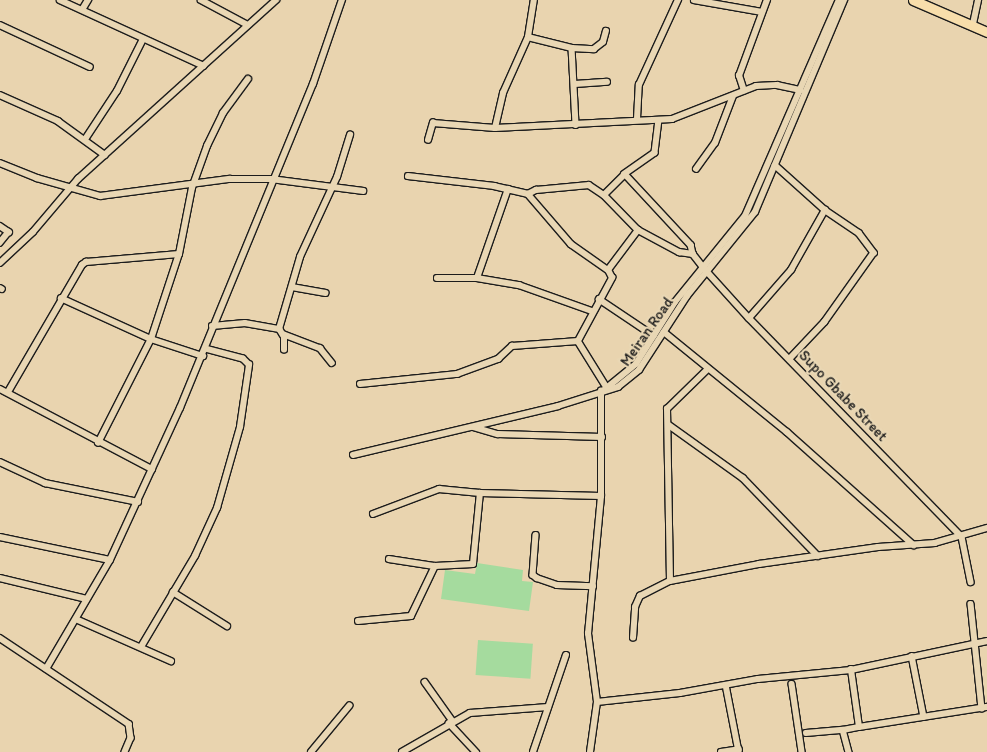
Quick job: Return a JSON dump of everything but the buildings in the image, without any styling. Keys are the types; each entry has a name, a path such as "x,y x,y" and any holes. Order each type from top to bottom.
{"main road":[{"path":"913,0 987,32"},
{"path":"923,0 973,24 987,28"}],"street":[{"path":"60,0 204,66"},
{"path":"82,10 88,0"},
{"path":"201,0 248,25"},
{"path":"0,263 33,232 70,189 105,155 276,0"},
{"path":"46,669 110,560 203,356 212,326 271,179 316,76 342,0"},
{"path":"495,128 503,93 528,37 534,0"},
{"path":"636,119 639,86 678,0"},
{"path":"694,0 762,12"},
{"path":"744,90 739,76 767,0"},
{"path":"973,24 978,0"},
{"name":"Meiran Road","path":"603,389 618,387 639,370 687,296 744,216 841,1"},
{"name":"Meiran Road","path":"603,389 636,364 675,302 748,223 775,165 841,1"},
{"path":"0,25 90,67"},
{"path":"528,37 572,48 600,46 606,31"},
{"path":"86,138 117,91 143,38"},
{"path":"572,48 576,125"},
{"path":"98,443 151,339 179,254 194,182 216,127 248,79"},
{"path":"575,84 607,82"},
{"path":"428,140 433,123 495,128 576,125 636,119 660,120 685,116 744,90 768,84 800,90"},
{"path":"0,95 58,120 86,138 105,155"},
{"path":"696,169 715,143 734,96"},
{"path":"604,195 625,174 655,153 660,120"},
{"path":"284,350 281,331 300,257 333,186 350,135"},
{"path":"0,163 70,189 112,197 194,182 271,179 363,191"},
{"path":"775,165 825,210 854,228 874,253 825,322 790,359"},
{"name":"Supo Gbabe Street","path":"625,174 691,245 693,254 749,318 962,538"},
{"path":"408,176 508,189 528,194 571,244 608,270 612,278 592,311 578,341"},
{"path":"528,194 536,190 585,184 604,195 638,230 679,252 693,254"},
{"path":"477,278 508,189"},
{"path":"749,318 791,270 825,210"},
{"path":"0,226 9,232 0,243"},
{"path":"608,270 638,230"},
{"path":"8,392 61,298 86,262 179,254"},
{"path":"437,278 477,278 519,285 592,311"},
{"path":"292,287 325,293"},
{"path":"61,298 151,339 203,356"},
{"path":"599,299 654,336"},
{"path":"212,326 245,323 281,331 320,348 332,363"},
{"path":"664,332 707,370 787,432 914,544"},
{"path":"360,384 457,374 498,359 512,346 578,341"},
{"path":"578,341 603,389 601,496 588,634 597,702 590,752"},
{"path":"141,647 195,556 217,508 238,435 248,382 248,362 205,349"},
{"path":"670,581 670,425 667,409 707,370"},
{"path":"0,389 98,443 152,469"},
{"path":"353,455 558,406 603,389"},
{"path":"670,425 743,478 818,556"},
{"path":"473,427 498,434 602,437"},
{"path":"0,462 45,483 138,502"},
{"path":"373,514 439,489 480,493 601,496"},
{"path":"389,559 435,566 473,564 480,493"},
{"path":"633,638 635,607 640,596 670,581 701,573 962,538 987,528"},
{"path":"536,535 534,574 536,578 557,585 593,586"},
{"path":"0,537 110,560"},
{"path":"962,538 971,582"},
{"path":"358,621 411,616 435,566"},
{"path":"0,578 87,599"},
{"path":"173,592 227,626"},
{"path":"806,733 844,730 985,707 974,643 971,604"},
{"path":"76,619 170,661"},
{"path":"0,638 129,724 131,738 124,752"},
{"path":"597,702 851,670 987,641"},
{"path":"533,752 566,655"},
{"path":"912,656 924,717"},
{"path":"851,670 859,727"},
{"path":"426,682 450,721 472,751"},
{"path":"792,684 802,752"},
{"path":"721,752 739,751 726,686"},
{"path":"311,752 349,706"},
{"path":"402,752 450,721 478,711 548,707"},
{"path":"844,730 849,752"}],"green space":[{"path":"477,563 523,570 522,581 533,582 529,611 441,599 445,570 475,574"},
{"path":"478,640 533,644 530,679 476,675"}]}
